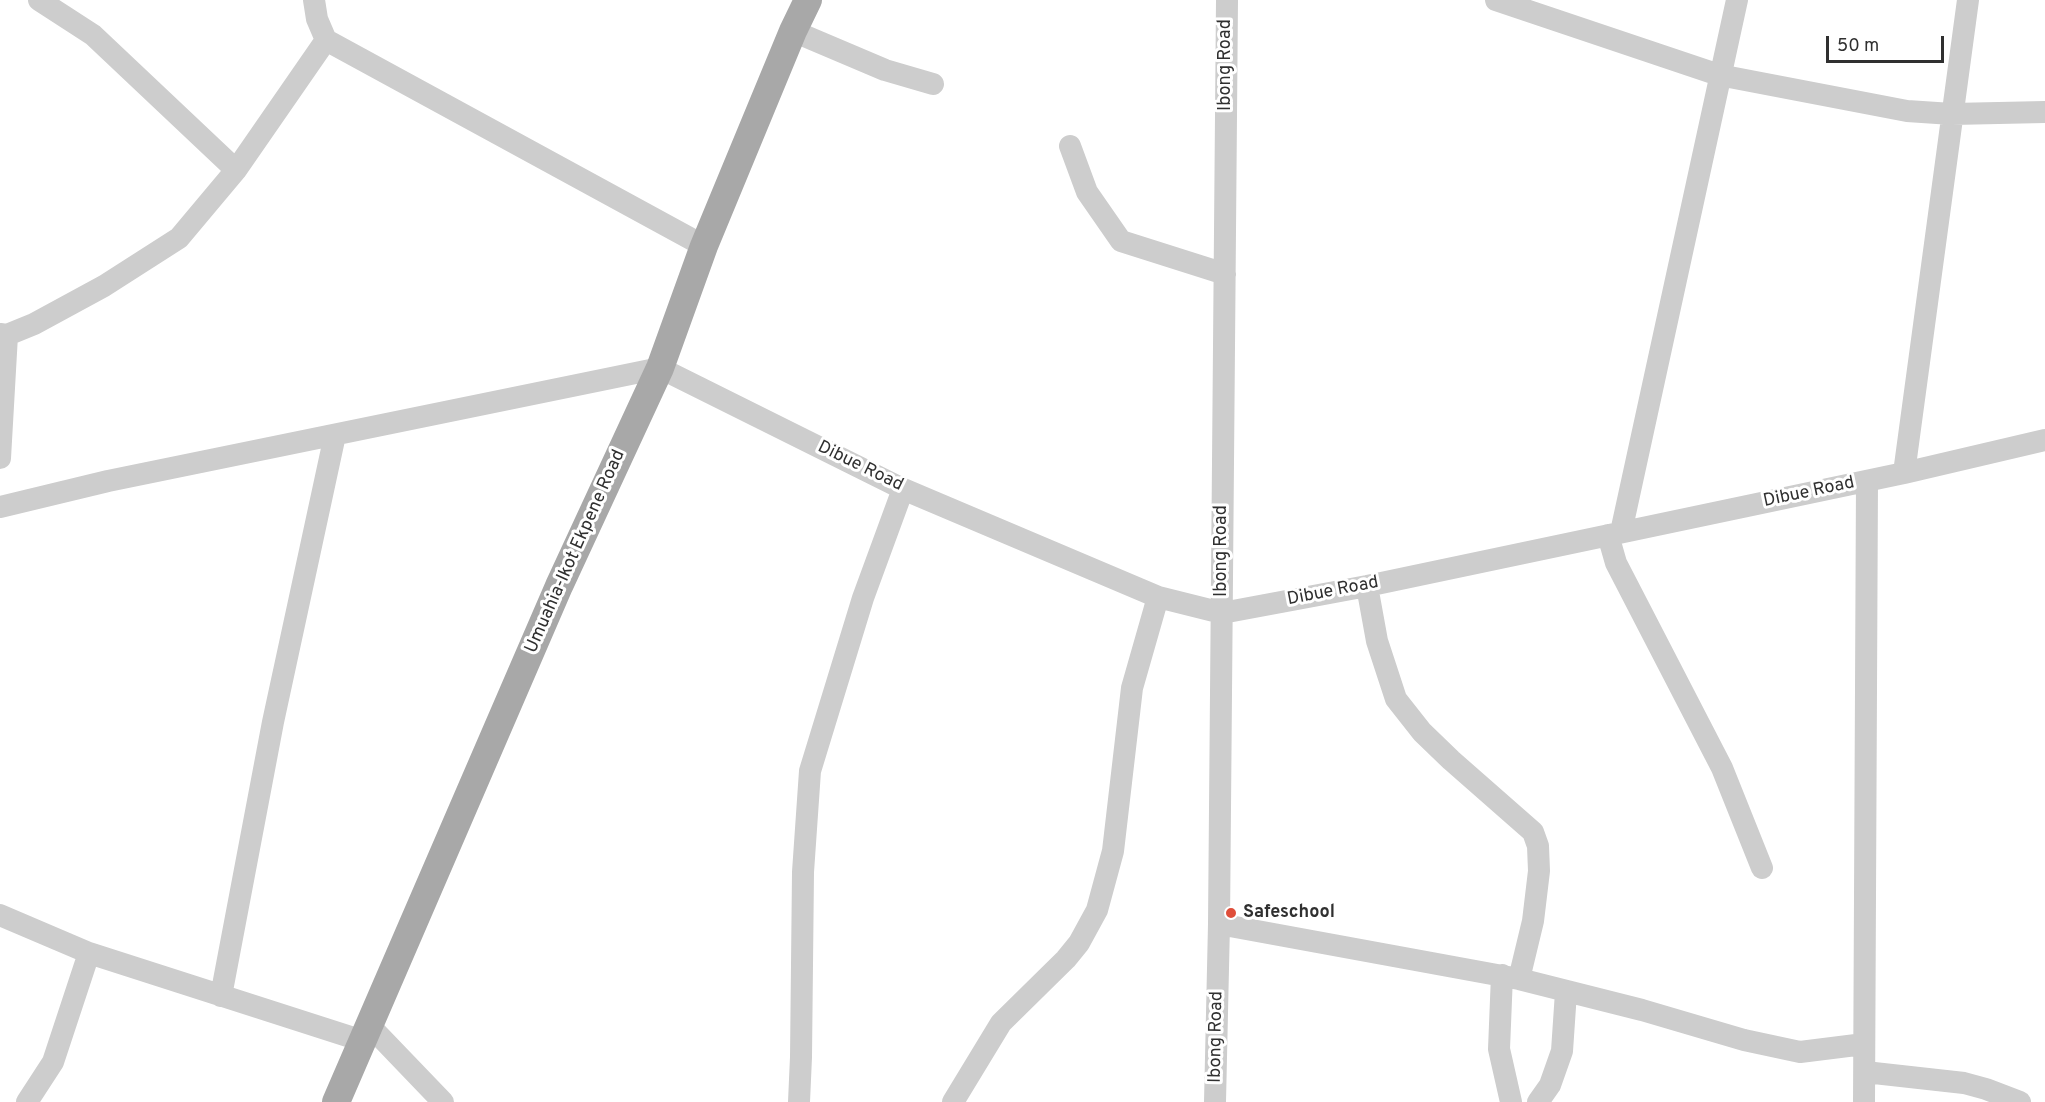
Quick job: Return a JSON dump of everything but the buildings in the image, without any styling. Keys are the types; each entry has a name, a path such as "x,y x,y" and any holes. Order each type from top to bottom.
{"main road":[{"name":"Umuahia-Ikot Ekpene Road","path":"336,1102 559,586 660,368 704,246 807,0"}],"street":[{"path":"39,0 93,35 236,170"},
{"path":"314,0 317,19 326,40 704,246"},
{"name":"Ibong Road","path":"1215,1102 1219,924 1227,0"},
{"path":"1496,0 1719,75 1907,111 1952,114 2045,112"},
{"path":"1737,0 1615,533 1616,563 1722,768 1762,868"},
{"path":"1904,473 1968,0"},
{"path":"793,31 885,70 933,84"},
{"path":"0,458 3,334 34,324 104,286 179,238 236,170 326,40"},
{"path":"1070,146 1087,192 1121,241 1225,274"},
{"path":"0,507 108,481 660,368"},
{"name":"Dibue Road","path":"660,368 903,489 1158,597 1222,613 1367,586 1868,481 2045,440"},
{"path":"221,996 273,722 335,435"},
{"path":"1864,1102 1868,481"},
{"path":"798,1102 801,1058 803,872 810,771 863,598 903,489"},
{"path":"1367,586 1377,641 1396,699 1422,732 1533,832 1538,846 1539,871 1533,921 1510,977 1499,1049 1511,1102"},
{"path":"953,1102 1001,1023 1066,959 1079,943 1097,910 1113,850 1132,688 1158,597"},
{"path":"0,915 89,952 221,996 366,1033 443,1102"},
{"path":"1219,924 1510,977 1642,1010 1744,1040 1800,1052 1864,1044"},
{"path":"27,1102 53,1062 89,952"},
{"path":"1539,1102 1550,1085 1562,1050 1566,992"},
{"path":"1865,1072 1964,1083 2020,1102"}],"place":[{"name":"Safeschool","path":"1231,913"}]}
